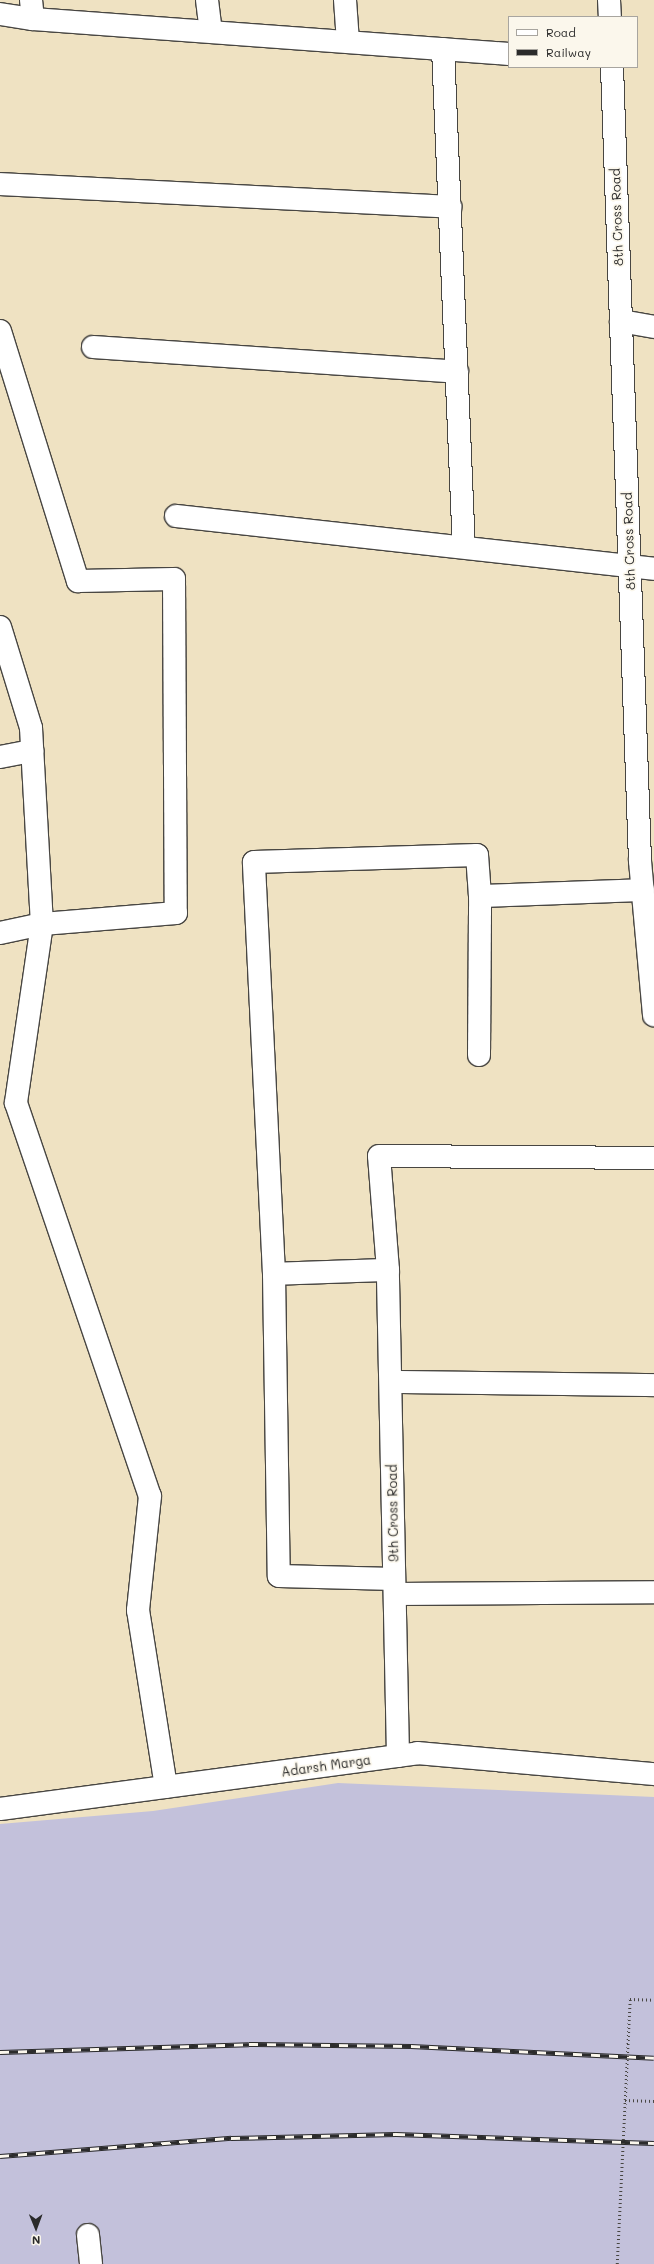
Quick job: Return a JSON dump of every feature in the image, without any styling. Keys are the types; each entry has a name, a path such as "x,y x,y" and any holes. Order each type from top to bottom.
{"street":[{"path":"207,0 211,32"},
{"path":"345,0 348,42"},
{"path":"609,0 610,16"},
{"path":"0,14 32,9 211,32 508,54"},
{"path":"443,49 464,547"},
{"name":"8th Cross Road","path":"612,68 629,564 643,890 654,1015"},
{"path":"0,184 450,207"},
{"path":"620,321 654,327"},
{"path":"0,331 78,580 174,579 176,913 42,924 0,933"},
{"path":"93,347 457,372"},
{"path":"176,516 629,564 654,569"},
{"path":"0,627 31,728 42,924 16,1103 150,1496 138,1610 166,1787"},
{"path":"0,758 32,751"},
{"path":"479,1055 480,896 478,855 254,862 274,1274 279,1576 395,1586 654,1592"},
{"path":"480,896 643,890"},
{"name":"9th Cross Road","path":"398,1756 388,1270 379,1156 654,1158"},
{"path":"274,1274 388,1270"},
{"path":"390,1382 654,1385"},
{"name":"Adarsh Marga","path":"0,1809 418,1753 654,1774"},
{"path":"88,2235 91,2264"}],"path":[{"path":"617,2264 630,1999 654,2000"},
{"path":"626,2100 654,2101"}],"shaded area":[{"path":"338,1783 654,1797 654,2264 0,2264 0,1824 153,1811"}],"railway":[{"path":"0,2052 249,2044 411,2046 654,2058"},
{"path":"0,2156 231,2138 396,2134 654,2143"}]}
